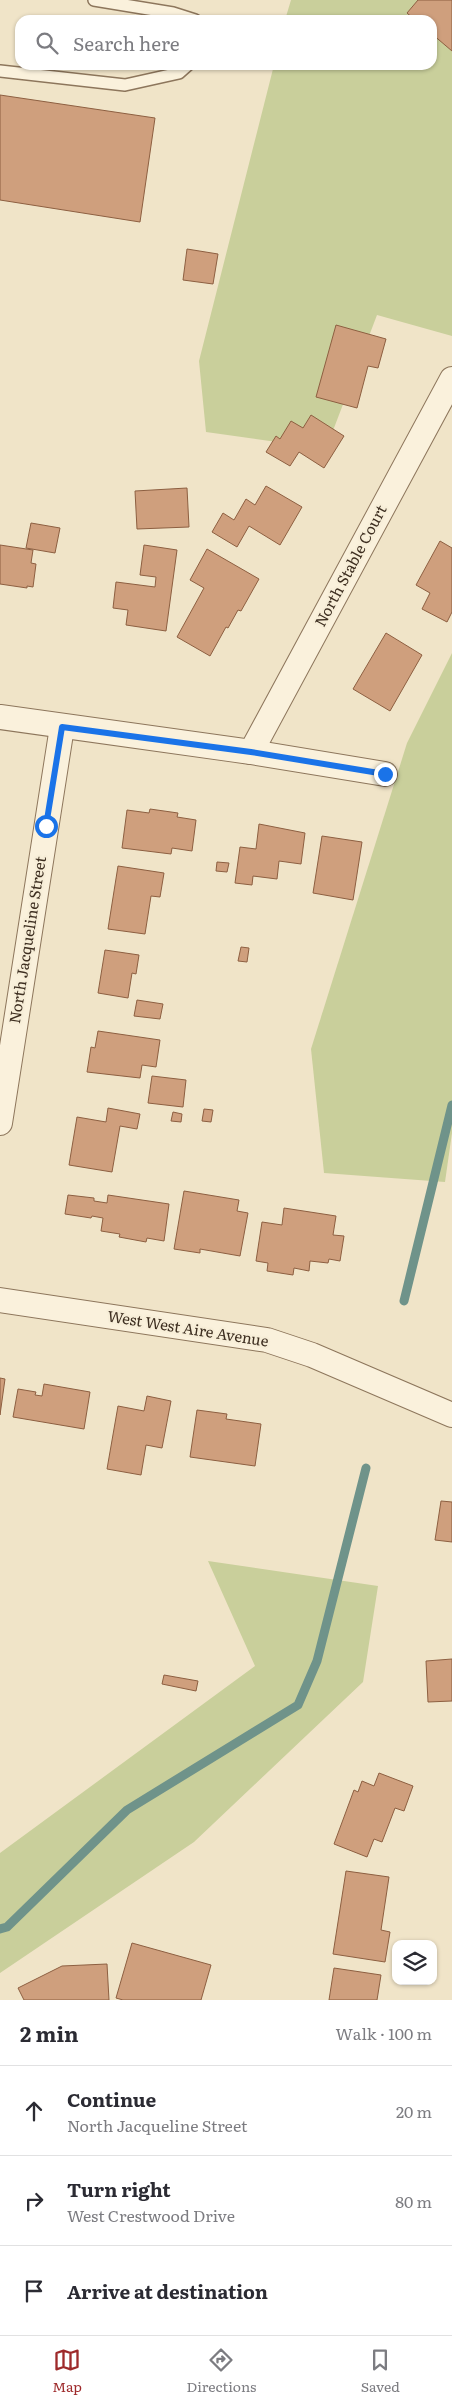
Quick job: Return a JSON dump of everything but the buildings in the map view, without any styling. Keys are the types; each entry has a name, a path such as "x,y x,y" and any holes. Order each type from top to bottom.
{"street":[{"name":"North Stable Court","path":"251,752 452,379"},
{"path":"0,717 251,752 385,774"},
{"name":"North Jacqueline Street","path":"0,1123 62,727"},
{"name":"West West Aire Avenue","path":"0,1300 267,1340 312,1355 452,1415"}],"lane":[{"path":"94,0 179,15"},
{"path":"0,71 125,85 179,73 182,70"}],"green space":[{"path":"291,0 452,0 452,336 377,315 326,449 206,432 199,361 273,70 437,70 437,15 286,15"},
{"path":"452,653 452,1133 445,1182 324,1173 311,1049 407,743"},
{"path":"208,1561 378,1586 363,1682 194,1842 0,1973 0,1853 255,1666"}],"waterway":[{"path":"404,1301 452,1105"},
{"path":"0,1929 7,1927 127,1810 298,1705 317,1661 366,1468"}],"route":[{"path":"46,826 62,727 251,752 385,774"}]}
